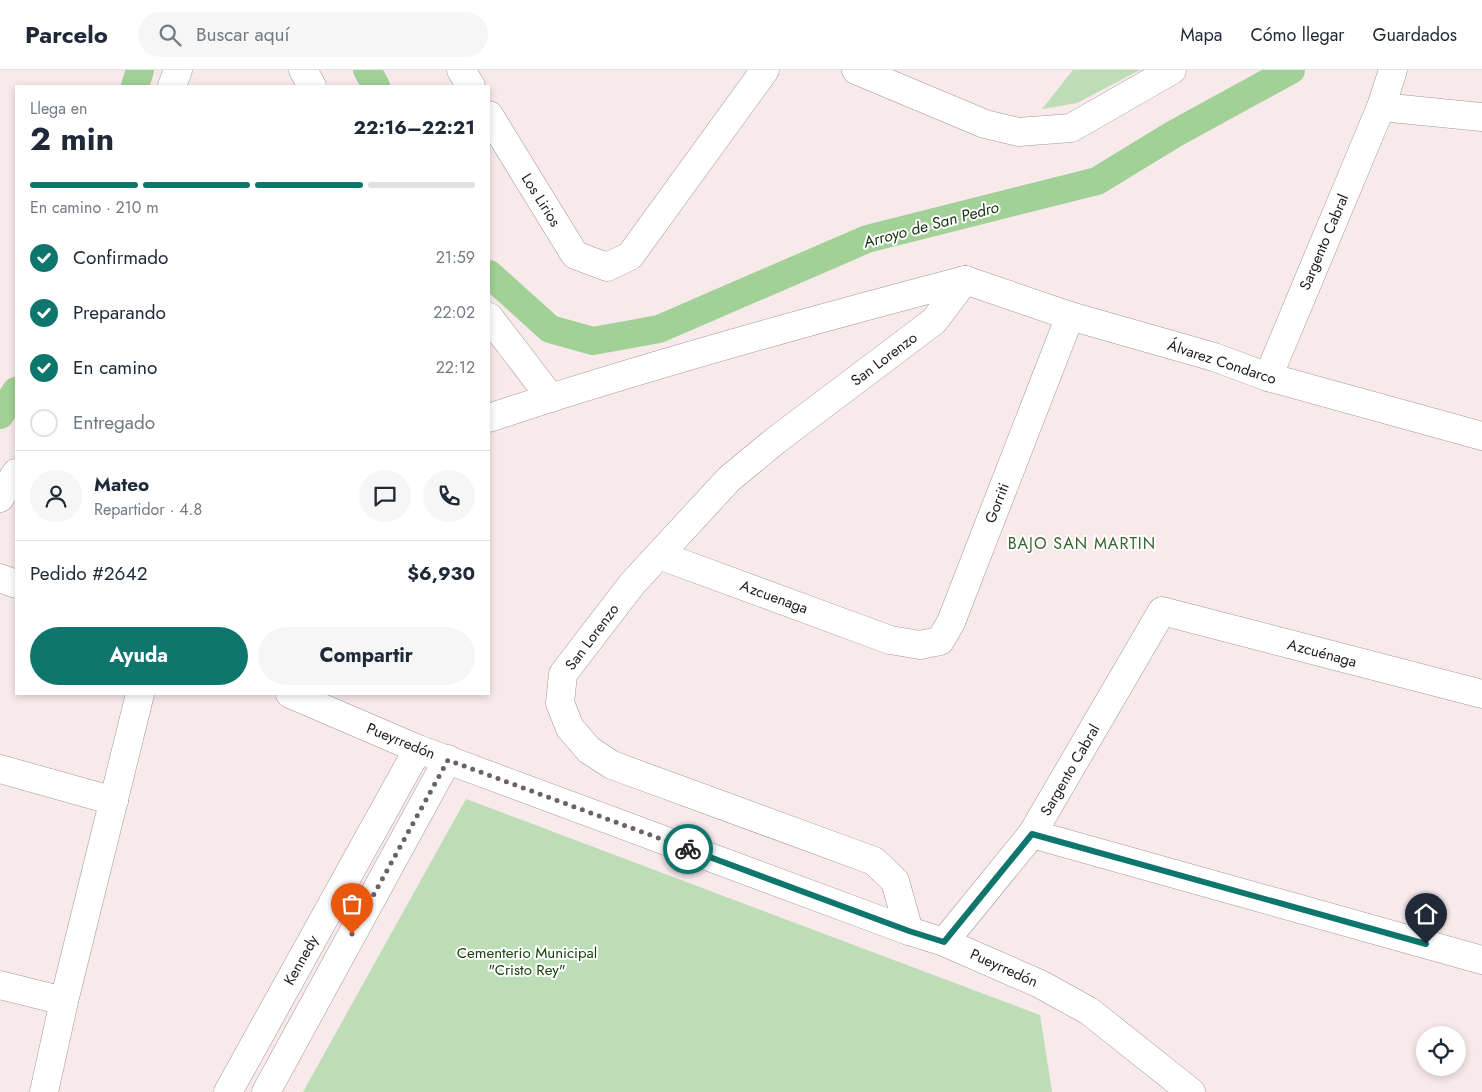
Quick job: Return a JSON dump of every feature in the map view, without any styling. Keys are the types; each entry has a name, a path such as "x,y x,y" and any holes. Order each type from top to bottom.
{"street":[{"path":"172,85 178,70"},
{"path":"303,70 311,85"},
{"path":"461,70 470,85"},
{"path":"856,70 985,124 1018,132 1071,128 1172,70"},
{"name":"Los Lirios","path":"490,117 576,256 607,267 630,256 762,71"},
{"name":"Sargento Cabral","path":"1268,377 1381,107 1391,73"},
{"path":"1381,107 1482,116"},
{"path":"490,418 844,312 965,280"},
{"name":"Álvarez Condarco","path":"965,280 1070,316 1214,358 1268,377 1482,436"},
{"name":"San Lorenzo","path":"909,931 895,881 874,862 612,765 589,750 570,728 560,703 564,674 632,584 729,479 775,441 934,321 965,280"},
{"name":"Gorriti","path":"890,640 920,645 940,641 951,622 1070,316"},
{"path":"490,318 551,398"},
{"path":"0,498 15,475"},
{"name":"Azcuenaga","path":"659,554 890,640"},
{"path":"0,574 15,569"},
{"path":"0,578 15,584"},
{"name":"Sargento Cabral","path":"944,942 1032,834 1162,611"},
{"name":"Azcuénaga","path":"1162,611 1482,694"},
{"path":"44,1092 64,1001 140,695"},
{"name":"Pueyrredón","path":"292,695 418,749 909,931 944,942 1040,984 1089,1011 1191,1092"},
{"name":"Kennedy","path":"228,1092 418,749"},
{"path":"266,1092 448,760"},
{"path":"0,769 114,801"},
{"path":"1032,834 1482,960"},
{"path":"0,985 64,1001"}],"green space":[{"path":"1073,70 1140,70 1077,103 1042,109"},
{"name":"Cementerio Municipal \"Cristo Rey\"","path":"466,799 1040,1015 1052,1092 303,1092"}],"waterway":[{"name":"Arroyo de San Pedro","path":"135,85 140,70"},
{"name":"Arroyo de San Pedro","path":"367,70 375,85"},
{"name":"Arroyo de San Pedro","path":"490,275 550,329 593,341 659,329 867,239 1097,181 1174,134 1291,70"},
{"name":"Arroyo de San Pedro","path":"0,415 15,392"}],"way so far":[{"path":"352,934 448,760 688,849"}],"district":[{"name":"BAJO SAN MARTIN","path":"1082,543"}],"route":[{"path":"688,849 909,931 944,942 1032,834 1426,944"}]}
